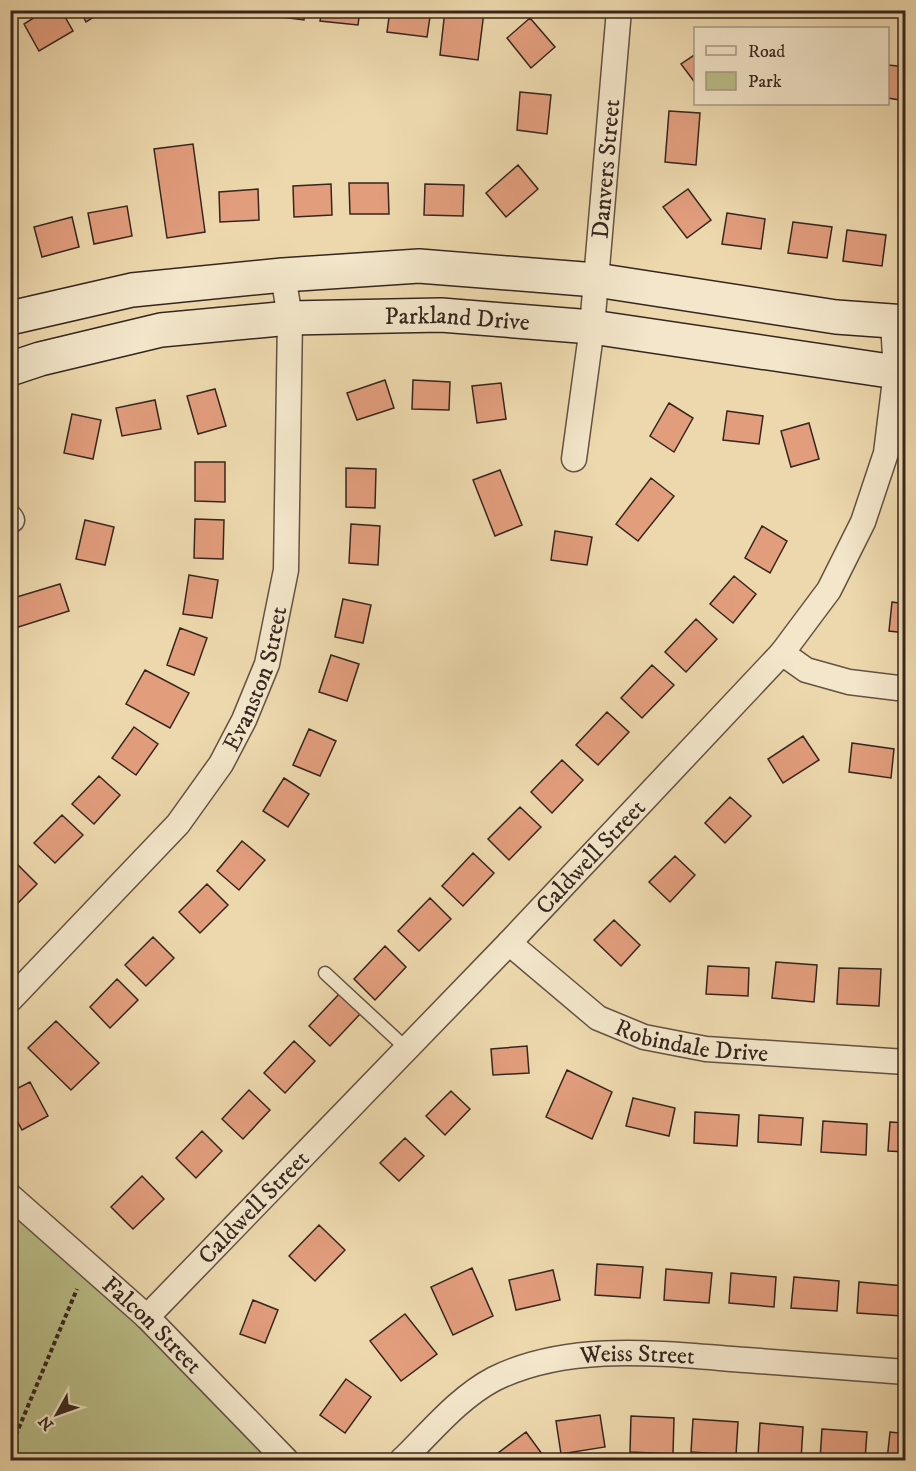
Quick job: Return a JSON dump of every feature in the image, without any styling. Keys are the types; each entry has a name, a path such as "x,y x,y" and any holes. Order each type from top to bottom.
{"street":[{"name":"Danvers Street","path":"574,459 592,327 619,10"},
{"name":"Parkland Drive","path":"10,318 132,290 283,275 419,266 596,280 836,317 899,322"},
{"name":"Evanston Street","path":"10,1000 178,824 220,764 244,720 267,664 286,570 290,318 283,275"},
{"name":"Parkland Drive","path":"10,369 40,359 161,330 290,318 441,315 592,327 901,372"},
{"name":"Caldwell Street","path":"147,1317 509,943 782,653 828,590 863,522 886,453 901,372 899,322"},
{"path":"782,653 806,670 849,682 906,689"},
{"name":"Robindale Drive","path":"509,943 597,1018 644,1037 706,1049 906,1062"},
{"name":"Falcon Street","path":"10,1196 147,1317 286,1461"},
{"name":"Weiss Street","path":"402,1461 455,1406 494,1380 552,1358 605,1354 693,1356 906,1372"}],"lane":[{"path":"325,973 407,1049"}],"path":[{"path":"10,1449 77,1289"}],"green space":[{"path":"26,1211 286,1460 11,1460 10,1228"}],"building":[{"path":"46,10 61,10 73,31 39,51 24,24"},
{"path":"80,10 105,10 86,22"},
{"path":"266,10 305,10 304,20 266,15"},
{"path":"322,10 360,10 358,25 320,21"},
{"path":"390,10 431,10 427,37 387,32"},
{"path":"445,10 484,12 478,60 440,55"},
{"path":"530,18 555,47 531,68 507,38"},
{"path":"694,55 694,81 681,64"},
{"path":"889,65 906,67 906,101 889,98"},
{"path":"520,92 551,95 547,134 517,130"},
{"path":"669,111 700,113 696,165 665,162"},
{"path":"193,144 205,232 167,238 154,149"},
{"path":"518,165 538,189 506,217 486,193"},
{"path":"349,183 388,183 389,214 350,214"},
{"path":"331,184 332,215 294,217 293,186"},
{"path":"425,184 464,185 463,216 424,215"},
{"path":"258,189 259,220 220,222 219,192"},
{"path":"688,189 711,220 687,238 663,207"},
{"path":"127,206 132,236 94,244 88,213"},
{"path":"727,213 765,219 761,249 722,244"},
{"path":"72,217 79,247 42,257 34,227"},
{"path":"793,222 832,227 827,258 788,253"},
{"path":"847,230 886,235 882,266 843,261"},
{"path":"902,234 906,234 906,264 903,264"},
{"path":"385,380 394,408 357,420 347,393"},
{"path":"413,380 450,382 449,410 412,409"},
{"path":"501,383 506,419 477,423 472,386"},
{"path":"215,389 226,426 198,434 187,396"},
{"path":"155,400 161,429 122,436 116,408"},
{"path":"669,403 693,418 674,452 650,436"},
{"path":"727,411 763,416 759,444 723,440"},
{"path":"72,414 101,420 93,459 64,453"},
{"path":"809,423 819,459 791,467 781,431"},
{"path":"195,462 225,462 225,502 195,501"},
{"path":"346,468 376,469 375,508 346,507"},
{"path":"500,470 522,525 495,536 473,480"},
{"path":"651,478 674,496 638,541 616,524"},
{"path":"195,519 224,520 223,559 194,558"},
{"path":"85,520 114,527 105,565 76,559"},
{"path":"351,524 380,526 378,565 349,563"},
{"path":"762,526 787,541 770,573 745,558"},
{"path":"555,531 592,537 587,565 551,560"},
{"path":"189,575 218,580 212,618 183,614"},
{"path":"734,576 756,594 733,623 710,604"},
{"path":"60,584 69,611 12,629 10,599"},
{"path":"343,599 371,605 363,643 335,637"},
{"path":"892,602 906,604 906,633 889,631"},
{"path":"696,619 717,639 686,672 665,652"},
{"path":"180,628 207,638 194,675 167,665"},
{"path":"331,655 359,664 347,701 319,692"},
{"path":"652,665 674,685 642,718 621,698"},
{"path":"145,670 189,693 170,728 126,704"},
{"path":"607,712 629,732 598,765 576,745"},
{"path":"134,727 158,744 136,775 112,758"},
{"path":"309,729 336,741 320,776 293,765"},
{"path":"803,736 819,760 783,783 768,759"},
{"path":"852,743 894,749 891,778 849,772"},
{"path":"562,760 583,780 552,813 531,792"},
{"path":"99,776 120,795 94,824 72,804"},
{"path":"284,778 309,794 288,827 263,811"},
{"path":"730,797 751,816 725,843 705,823"},
{"path":"520,807 541,827 509,860 488,839"},
{"path":"62,815 83,835 55,863 34,843"},
{"path":"242,841 265,860 239,890 217,871"},
{"path":"473,853 494,873 463,906 442,886"},
{"path":"675,856 695,875 670,902 649,882"},
{"path":"16,863 37,884 10,911 10,869"},
{"path":"207,884 228,905 200,933 179,912"},
{"path":"430,898 451,919 419,951 398,931"},
{"path":"614,920 640,945 621,966 594,940"},
{"path":"153,937 174,958 146,986 125,965"},
{"path":"385,946 406,967 375,1000 354,979"},
{"path":"776,962 817,965 814,1002 772,998"},
{"path":"708,966 749,968 748,996 706,994"},
{"path":"904,966 906,966 906,1008 900,1008"},
{"path":"839,968 881,969 879,1006 837,1004"},
{"path":"117,979 138,1000 110,1028 90,1007"},
{"path":"340,993 361,1013 330,1046 309,1026"},
{"path":"56,1021 99,1063 71,1090 28,1048"},
{"path":"294,1041 315,1061 285,1093 264,1073"},
{"path":"527,1046 529,1073 493,1075 491,1049"},
{"path":"567,1070 612,1092 592,1139 546,1117"},
{"path":"30,1082 48,1116 22,1130 10,1108 10,1092"},
{"path":"249,1090 270,1110 243,1139 222,1119"},
{"path":"451,1091 470,1109 445,1135 426,1116"},
{"path":"633,1098 675,1108 669,1136 626,1126"},
{"path":"695,1112 739,1115 737,1146 694,1143"},
{"path":"759,1115 803,1118 801,1145 758,1142"},
{"path":"823,1121 867,1124 866,1155 821,1152"},
{"path":"890,1122 906,1123 906,1152 888,1151"},
{"path":"202,1131 222,1151 196,1178 176,1158"},
{"path":"405,1138 424,1156 399,1181 380,1163"},
{"path":"142,1176 164,1199 133,1229 111,1207"},
{"path":"319,1225 345,1250 315,1281 289,1256"},
{"path":"597,1264 643,1267 640,1298 595,1295"},
{"path":"472,1268 493,1316 453,1335 431,1287"},
{"path":"666,1269 712,1273 709,1303 664,1300"},
{"path":"553,1270 560,1300 516,1310 509,1280"},
{"path":"731,1273 776,1277 774,1307 729,1303"},
{"path":"794,1277 839,1281 837,1311 791,1308"},
{"path":"859,1282 905,1286 902,1316 857,1313"},
{"path":"253,1300 278,1310 265,1343 240,1334"},
{"path":"405,1314 437,1354 401,1381 370,1341"},
{"path":"346,1379 371,1397 345,1433 320,1415"},
{"path":"600,1415 605,1447 561,1454 556,1421"},
{"path":"631,1416 674,1418 673,1454 630,1452"},
{"path":"693,1419 738,1422 736,1455 691,1452"},
{"path":"760,1423 803,1427 801,1460 758,1456"},
{"path":"822,1429 867,1432 865,1460 820,1460"},
{"path":"526,1432 545,1458 542,1460 490,1459"},
{"path":"890,1432 906,1434 906,1460 887,1460"}]}
